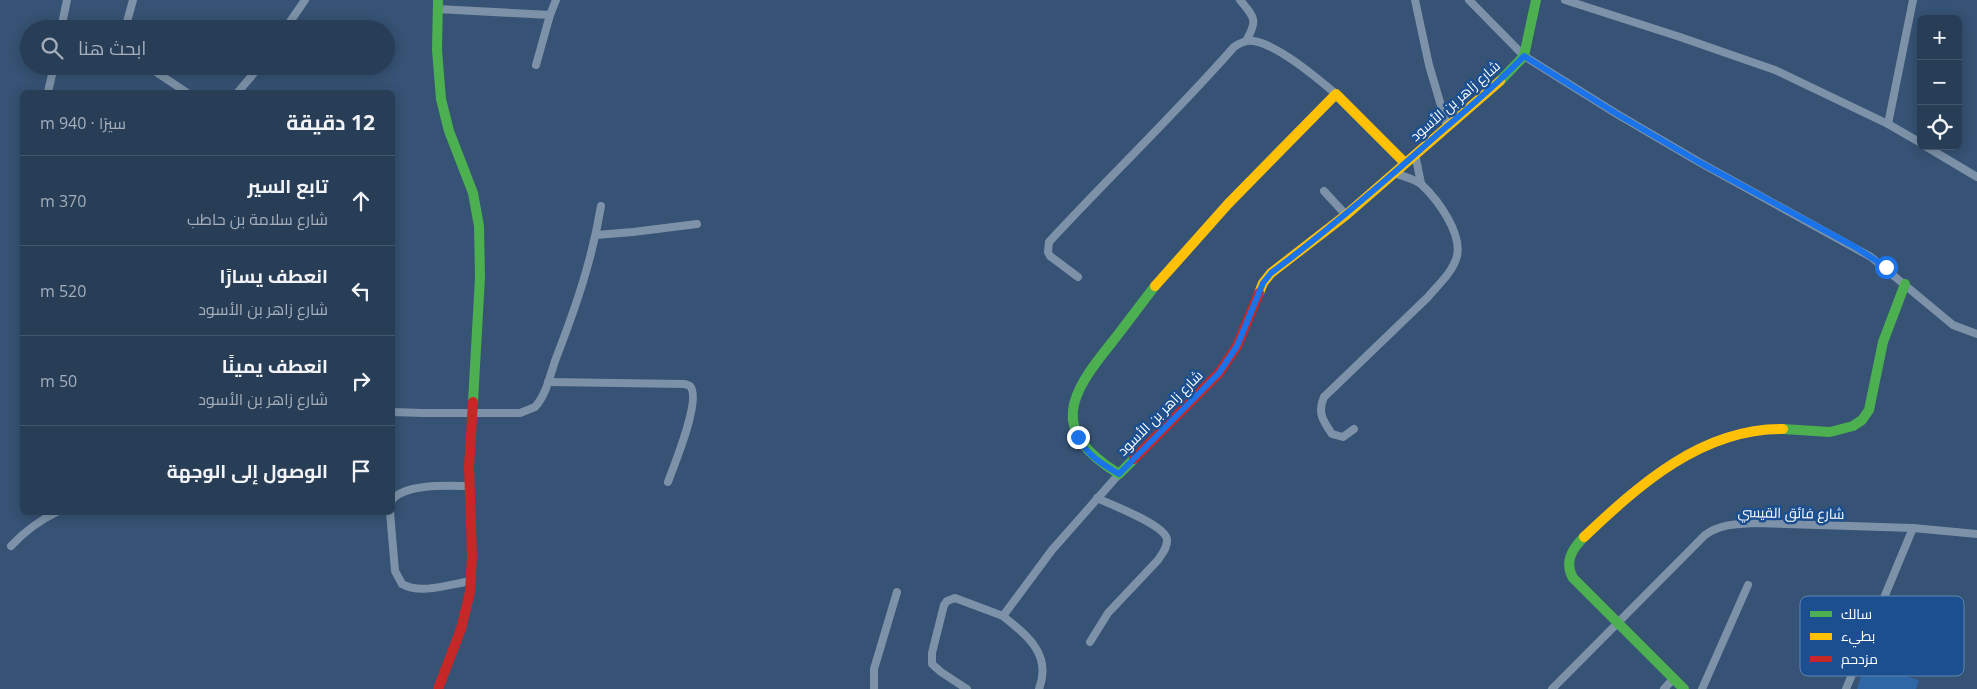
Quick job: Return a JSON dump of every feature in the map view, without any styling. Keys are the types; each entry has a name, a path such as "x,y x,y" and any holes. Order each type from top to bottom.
{"street":[{"path":"63,20 67,0"},
{"path":"127,20 133,0"},
{"path":"291,20 305,0"},
{"path":"536,65 556,0"},
{"path":"1240,0 1254,20 1253,28 1246,41"},
{"path":"1415,0 1431,73 1447,126"},
{"path":"1469,0 1524,56 1699,162 1871,256 1953,325 1977,334"},
{"path":"1524,56 1536,0"},
{"path":"1565,0 1775,70 1888,124 1917,142"},
{"path":"1888,124 1913,0"},
{"path":"438,689 466,610 471,580 468,486 479,289 478,215 470,186 450,132 440,95 437,5 550,16"},
{"path":"1078,277 1050,256 1048,252 1049,242 1095,192 1155,134 1234,47 1246,41 1258,42 1317,78 1336,94 1405,163"},
{"name":"شارع زاهر بن الأسود","path":"1336,94 1213,219 1164,274 1119,334 1102,352 1086,377 1075,399 1075,426 1083,448 1119,474 1219,373 1237,346 1266,278 1346,215 1506,75 1524,56"},
{"path":"48,90 52,75"},
{"path":"160,75 183,90"},
{"path":"240,90 252,75"},
{"path":"1933,150 1977,177"},
{"path":"1354,430 1343,437 1332,434 1321,414 1320,409 1324,397 1428,297 1443,280 1457,256 1455,231 1444,212 1421,183 1416,154"},
{"path":"1394,173 1421,183"},
{"path":"1324,191 1346,215"},
{"path":"395,412 520,412 532,409 538,404 548,382 585,275 596,235 601,206"},
{"path":"596,235 697,224"},
{"path":"1684,689 1569,574 1567,564 1574,547 1662,468 1701,447 1728,437 1755,431 1780,429 1844,430 1860,422 1866,417 1883,342 1905,284"},
{"path":"548,382 685,384 690,386 694,393 691,412 668,482"},
{"path":"1003,616 1052,550 1119,474"},
{"path":"395,496 405,491 434,486 468,486"},
{"path":"1090,642 1102,621 1158,560 1164,552 1167,543 1167,537 1159,528 1097,498"},
{"path":"12,546 26,530 51,515"},
{"path":"390,515 395,571 402,584 409,587 422,588 471,580"},
{"name":"شارع فائق القيسي","path":"1552,689 1705,535 1721,526 1755,523 1914,528 1977,534"},
{"path":"1885,596 1914,528"},
{"path":"1702,689 1748,585"},
{"path":"874,689 874,669 897,592"},
{"path":"967,689 932,664 932,653 944,605 947,601 954,598 1003,616 1022,631 1041,656 1044,672 1039,689"},
{"path":"1846,689 1851,676"},
{"path":"1664,689 1674,678"}],"shaded area":[{"path":"1861,676 1906,676 1919,680 1916,689 1857,689"}],"traffic: fast":[{"path":"438,0 437,50 441,99 449,131 473,193 479,226 480,277 473,402"},
{"path":"1500,81 1524,56 1536,0"},
{"path":"1783,429 1830,432 1853,426 1862,420 1869,410 1883,342 1905,284"},
{"path":"1134,459 1119,474 1097,458 1082,442 1074,427 1073,411 1077,395 1085,378 1155,286"},
{"path":"1584,537 1576,546 1569,561 1570,572 1573,578 1684,689"}],"traffic: slow":[{"path":"1259,293 1263,283 1271,273 1346,215 1500,81"},
{"path":"1155,286 1228,204 1336,94 1405,163"},
{"path":"1584,537 1650,480 1674,463 1699,449 1725,438 1753,431 1783,429"}],"traffic: jam":[{"path":"1134,459 1219,373 1237,346 1259,293"},
{"path":"438,689 461,629 470,592 472,556 469,466 473,402"}],"route":[{"path":"1078,437 1083,448 1091,456 1119,474 1219,373 1237,346 1263,283 1271,273 1346,215 1472,106 1524,56 1699,162 1855,247 1886,267"}]}
